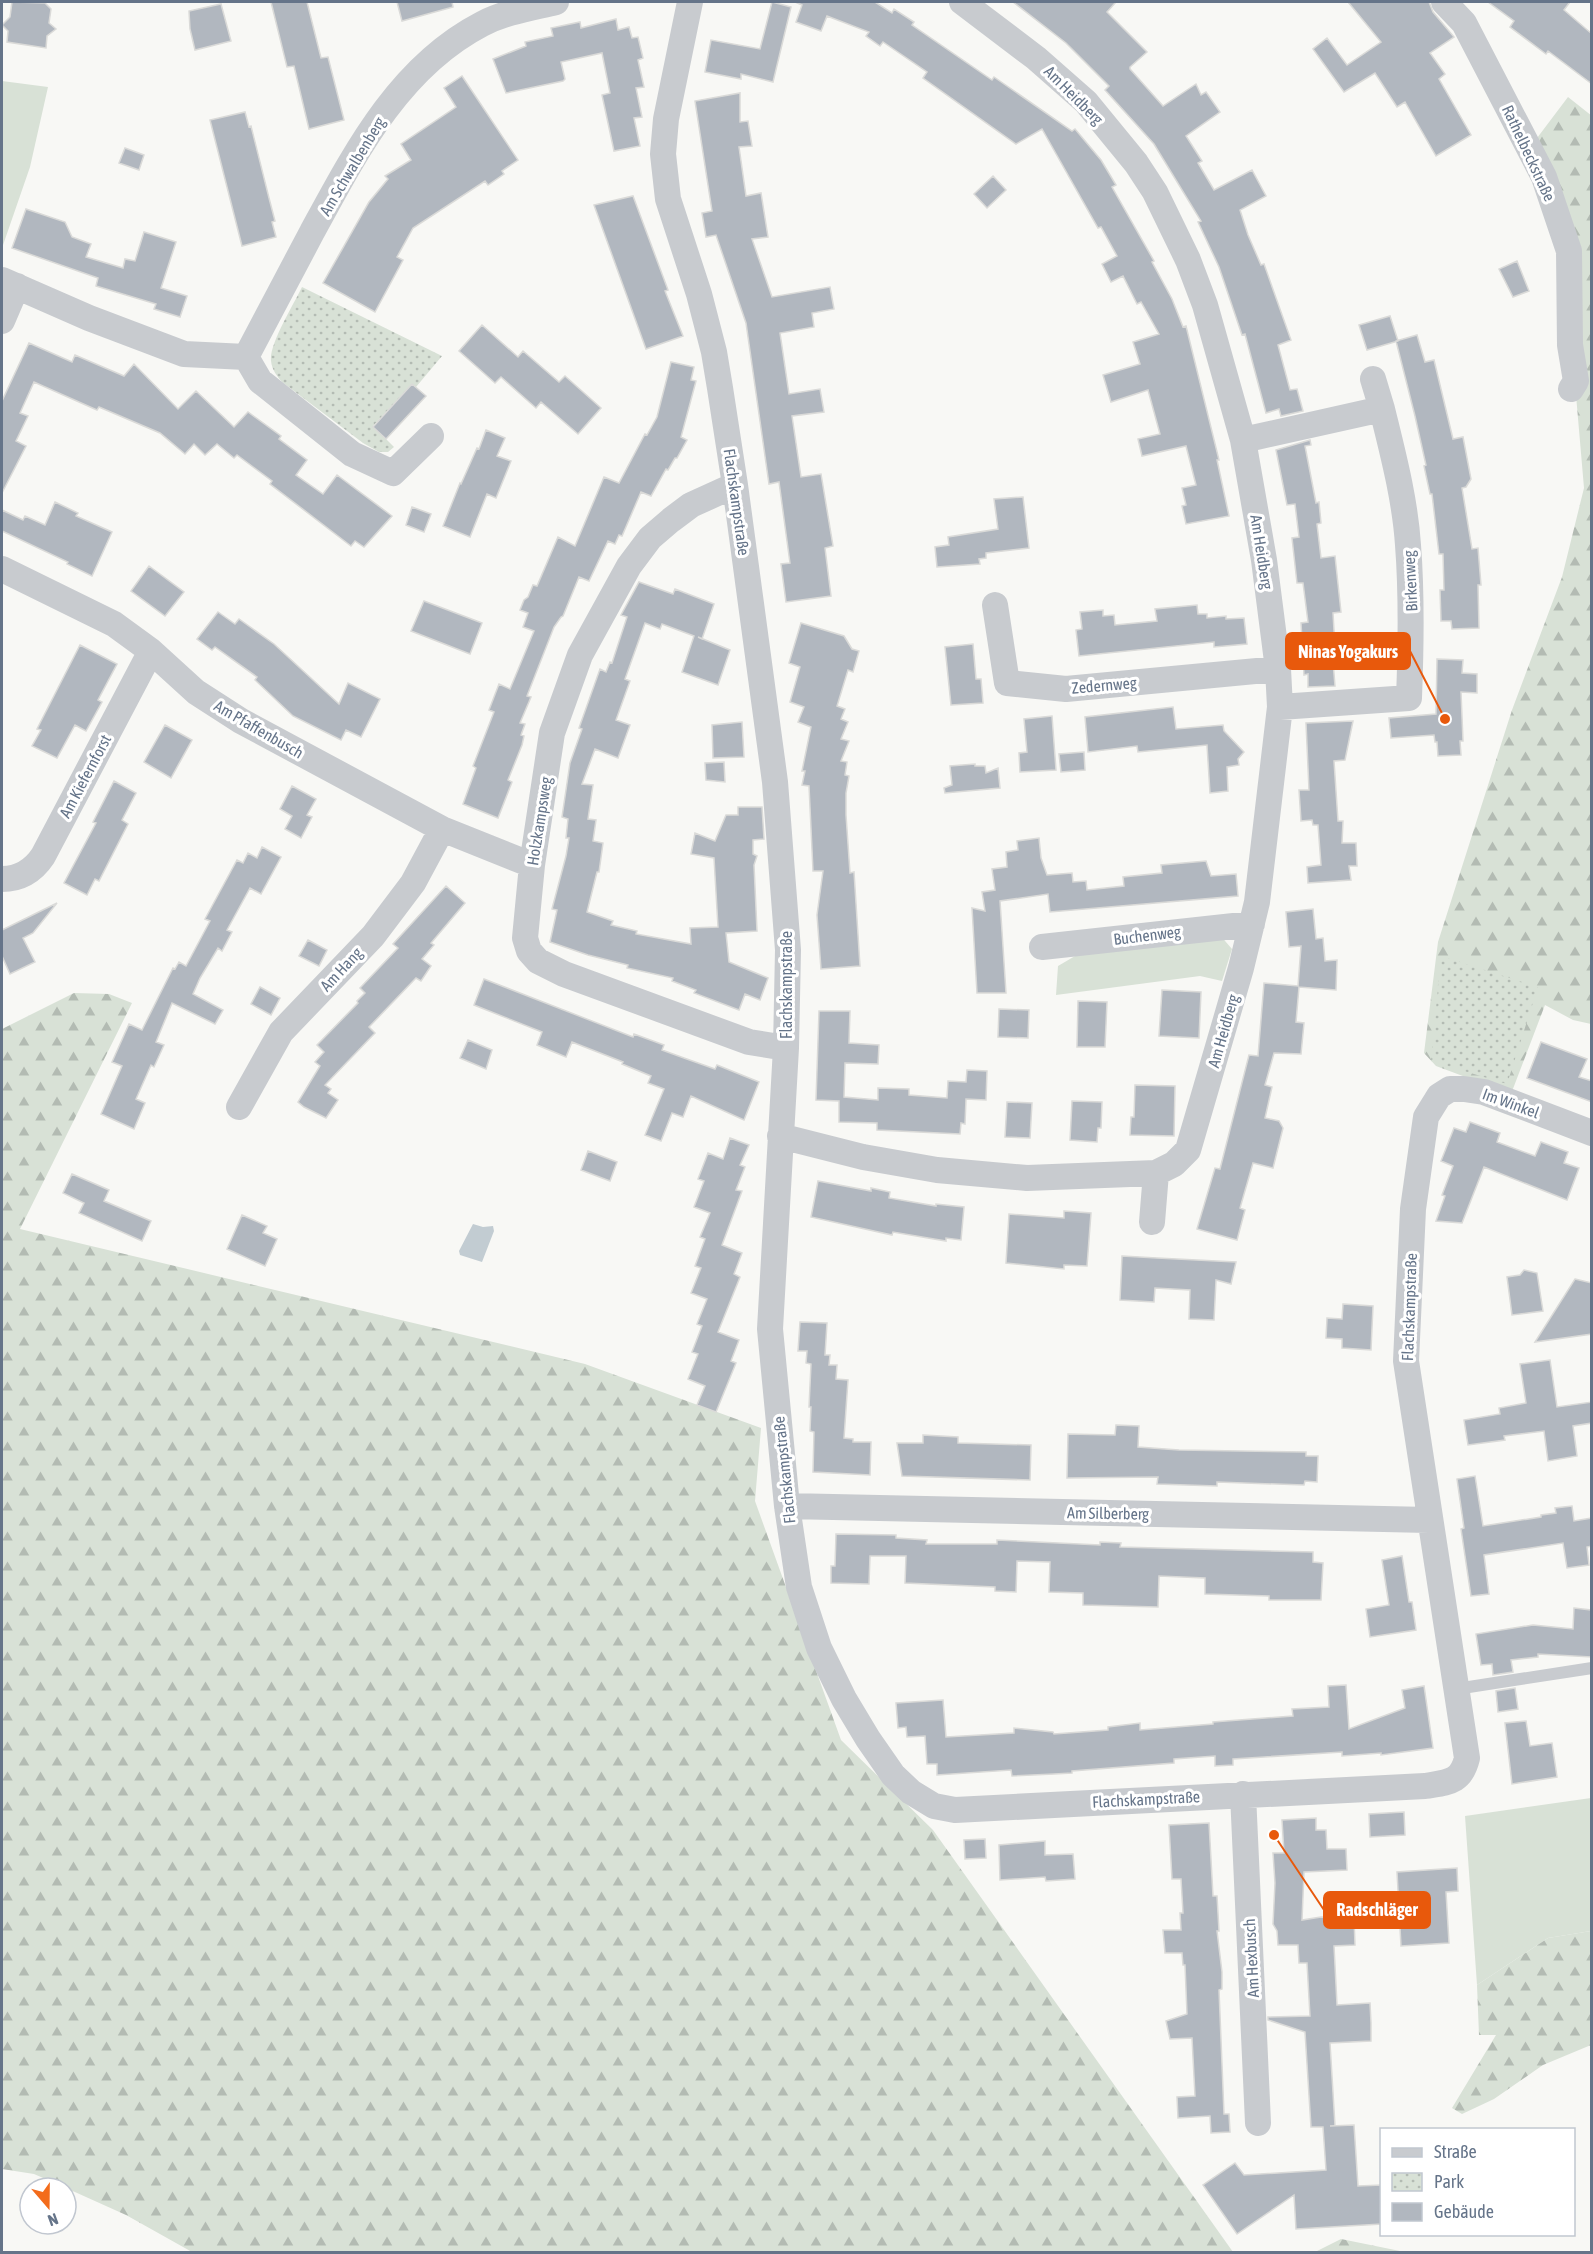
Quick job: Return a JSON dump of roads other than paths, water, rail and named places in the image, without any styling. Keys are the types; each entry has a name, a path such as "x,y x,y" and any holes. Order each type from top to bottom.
{"street":[{"name":"Am Schwalbenberg","path":"246,357 348,165 402,87 427,62 500,8 556,2"},
{"name":"Flachskampstraße","path":"690,2 666,119 663,154 668,199 699,294 714,352 735,484 777,805 788,950 786,1048 770,1329 787,1506 799,1587 819,1648 868,1739 894,1775 911,1792 934,1806 955,1810 1425,1786 1447,1783 1464,1771 1467,1758 1406,1361 1413,1209"},
{"name":"Am Heidberg","path":"962,2 1036,58 1086,102 1136,163 1155,192 1188,260 1205,305 1244,440 1264,560 1278,669 1280,707 1258,891 1252,924 1188,1150 1174,1164 1156,1173"},
{"name":"Rathelbeckstraße","path":"1444,2 1464,23 1544,177 1569,251 1570,345 1576,381 1571,389"},
{"path":"2,321 9,283 89,318 184,354 246,357 260,381 352,453 393,473 431,436"},
{"name":"Birkenweg","path":"1280,707 1409,698 1412,615 1408,543 1398,475 1373,379"},
{"path":"1244,440 1382,409"},
{"name":"Holzkampsweg","path":"735,484 691,505 650,538 629,566 580,655 552,733 532,866 525,938 529,951 538,961 564,974 749,1042 786,1048"},
{"name":"Am Pfaffenbusch","path":"2,569 114,624 151,651 196,692 241,721 442,829 532,866"},
{"name":"Zedernweg","path":"995,605 1007,683 1066,689 1278,669"},
{"name":"Am Kiefernforst","path":"2,879 28,873 36,865 151,651"},
{"name":"Am Hang","path":"238,1107 281,1032 373,936 413,882 442,829"},
{"name":"Buchenweg","path":"1042,947 1252,924"},
{"name":"Im Winkel","path":"1413,1209 1426,1118 1438,1096 1450,1089 1484,1092 1592,1133"},
{"path":"780,1136 863,1157 937,1170 1027,1178 1156,1173 1152,1222"},
{"name":"Am Silberberg","path":"787,1506 1429,1520"},
{"name":"Am Hexbusch","path":"1243,1794 1258,2123"}],"lane":[{"path":"1456,1689 1592,1668"}],"place":[{"name":"Ninas Yogakurs","path":"1445,719"},
{"name":"Radschläger","path":"1274,1835"}]}
